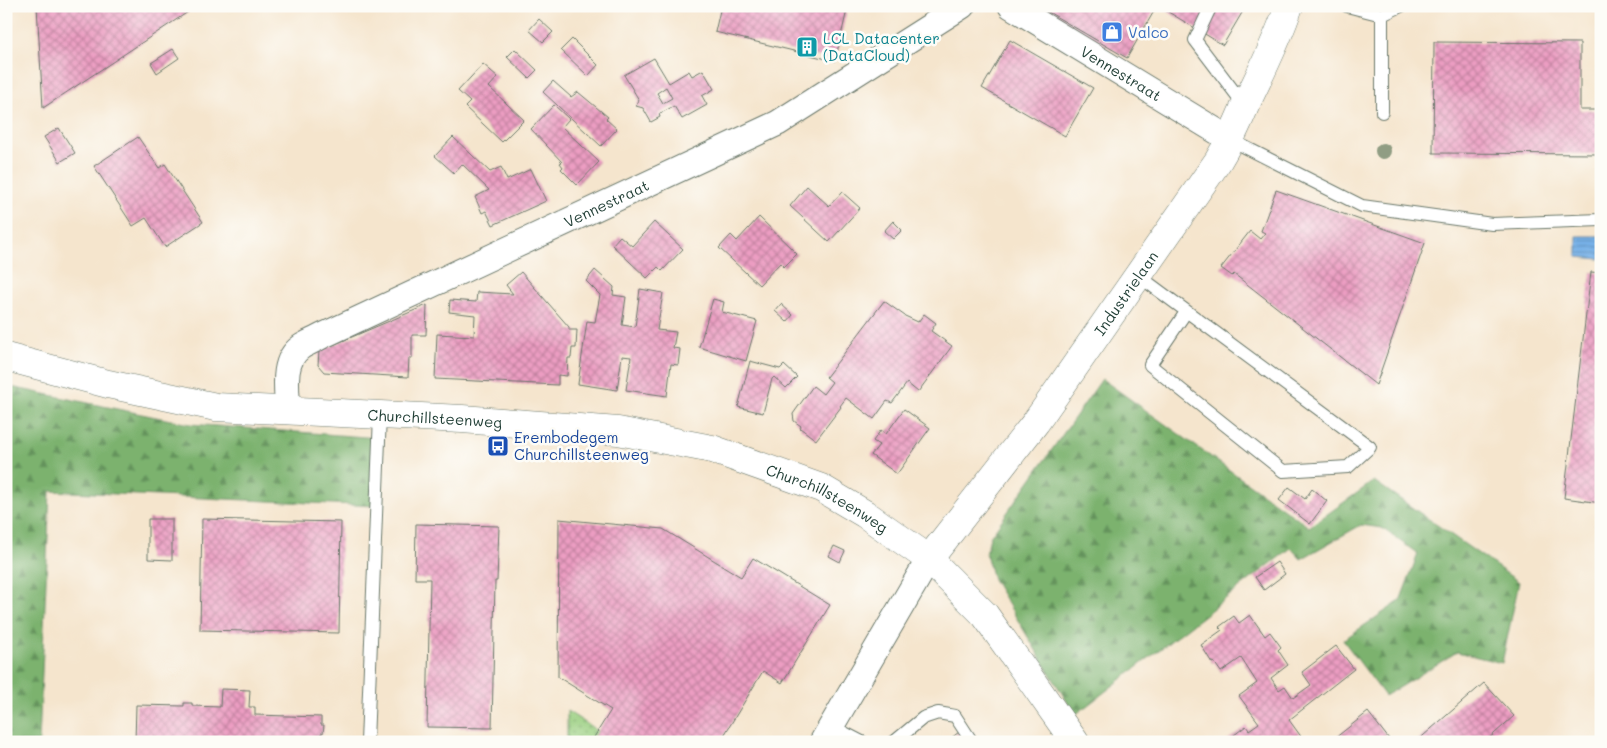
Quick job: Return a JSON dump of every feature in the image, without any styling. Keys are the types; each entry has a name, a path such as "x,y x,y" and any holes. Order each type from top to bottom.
{"street":[{"name":"Vennestraat","path":"288,411 286,375 290,360 299,348 778,123 962,6"},
{"name":"Vennestraat","path":"1011,6 1231,140"},
{"name":"Industrielaan","path":"929,559 1036,422 1218,161 1231,140 1245,106 1280,35 1289,6"},
{"name":"Churchillsteenweg","path":"6,357 108,384 216,407 462,419 618,431 712,449 821,488 865,514 929,559 985,615 1075,742"},
{"path":"827,734 929,559"}],"lane":[{"path":"1211,6 1195,40 1245,106"},
{"path":"1347,6 1382,15 1401,6"},
{"path":"1382,15 1382,112"},
{"path":"1231,140 1362,206 1492,224 1601,220"},
{"path":"1138,276 1370,447 1348,467 1283,471 1150,365 1186,312"},
{"path":"367,742 380,415"},
{"path":"894,742 923,718 938,713 955,716 972,742"},
{"path":"827,734 862,742"}],"green space":[{"path":"1102,379 1309,527 1374,481 1519,582 1502,663 1457,652 1385,696 1343,640 1400,601 1418,554 1382,528 1361,525 1301,559 1291,548 1075,715 993,579 986,554 990,537"},
{"path":"6,386 190,424 379,438 376,506 50,491 39,742 6,742"},
{"path":"567,711 615,742 567,742"}],"water":[{"path":"1577,236 1601,236 1601,259 1577,257"}],"building":[{"path":"37,6 197,6 43,108"},
{"name":"LCL Datacenter (DataCloud)","path":"721,6 848,6 835,61 715,32"},
{"name":"Valco","path":"1038,6 1157,6 1127,58"},
{"path":"1167,6 1246,6 1223,45 1165,10"},
{"path":"539,19 553,32 543,42 529,30"},
{"path":"572,39 598,65 588,76 561,50"},
{"path":"1010,40 1093,88 1065,136 982,88"},
{"path":"1434,42 1580,43 1580,110 1601,110 1601,154 1433,153"},
{"path":"173,49 179,58 157,73 151,63"},
{"path":"515,49 537,70 529,78 507,57"},
{"path":"654,58 669,83 689,71 692,76 703,70 714,89 702,96 707,105 682,119 674,106 659,114 660,117 651,122 643,108 636,106 639,100 624,75","holes":["666,87 672,98 663,103 657,93"]},
{"path":"483,64 498,77 489,87 524,120 502,142 465,107 470,102 458,91"},
{"path":"553,81 571,97 578,92 608,117 606,119 617,129 601,146 543,92"},
{"path":"554,105 569,119 562,127 599,162 577,185 561,169 563,167 560,163 562,162 531,129"},
{"path":"59,128 75,153 60,162 44,137"},
{"path":"138,137 159,168 165,164 203,222 165,247 146,218 133,226 94,166"},
{"path":"453,137 490,172 501,167 507,180 531,169 546,201 493,225 486,211 482,213 475,197 489,190 462,164 454,173 435,156"},
{"path":"807,186 829,206 842,192 860,208 829,242 790,206"},
{"path":"1276,190 1425,243 1376,385 1234,274 1232,276 1221,268 1250,231 1260,239 1265,233 1261,231"},
{"path":"759,217 797,254 784,267 780,263 759,285 719,248 731,235 737,241"},
{"path":"893,221 902,230 893,239 884,231"},
{"path":"654,222 683,249 662,271 658,267 647,278 612,245 620,236 632,246"},
{"path":"595,270 614,287 613,295 626,297 622,325 635,327 640,289 663,293 657,330 676,332 673,348 680,349 678,365 671,364 667,396 626,390 631,357 622,356 617,390 578,384 587,321 595,322 600,295 586,281"},
{"path":"521,272 569,327 569,330 577,330 576,348 572,348 571,358 568,358 567,376 558,375 558,385 435,379 437,334 474,336 475,315 449,312 450,300 476,302 477,292 513,294 506,285"},
{"path":"1591,272 1601,273 1601,503 1564,498"},
{"path":"713,299 724,302 722,312 757,321 746,361 699,347"},
{"path":"884,301 905,316 918,322 924,314 936,323 931,331 952,346 918,392 907,383 892,403 887,401 874,419 846,398 816,440 800,428 801,426 794,421 793,414 813,386 823,394 832,382 826,377"},
{"path":"781,304 793,315 787,322 775,311"},
{"path":"427,305 426,335 412,335 412,358 409,358 408,377 324,372 318,365 319,351"},
{"path":"750,361 780,369 784,365 797,377 786,388 774,377 772,379 763,413 738,407"},
{"path":"904,409 930,428 897,474 871,455 879,445 873,441 881,430 886,434"},
{"path":"1289,487 1305,499 1312,489 1327,501 1310,524 1279,500"},
{"path":"148,519 172,519 172,560 148,559"},
{"path":"202,519 341,522 339,633 200,630"},
{"path":"559,519 663,529 741,577 753,558 830,605 782,683 763,671 720,742 591,742 611,710 558,677"},
{"path":"416,524 499,526 497,581 495,581 492,728 427,727 430,579 415,579"},
{"path":"834,546 845,551 840,562 829,556"},
{"path":"1277,562 1285,574 1264,590 1255,577"},
{"path":"1250,615 1265,636 1270,632 1281,647 1278,650 1288,665 1271,678 1279,690 1285,686 1293,698 1311,685 1302,672 1336,646 1354,669 1289,720 1305,742 1225,742 1246,726 1249,730 1259,723 1239,696 1257,683 1241,658 1221,672 1214,662 1212,663 1201,645 1222,630 1219,627 1234,616 1239,623"},
{"path":"1484,683 1514,716 1485,742 1416,742"},
{"path":"221,689 250,690 249,707 255,707 255,715 321,717 321,725 324,725 323,733 321,733 321,742 135,742 136,705 184,706 184,703 192,703 192,706 220,707"},
{"path":"1368,712 1389,739 1385,742 1330,742"},
{"path":"959,732 966,742 946,742"}],"place":[{"name":"Valco","path":"1112,32"},
{"name":"LCL Datacenter (DataCloud)","path":"807,47"},
{"name":"Erembodegem Churchillsteenweg","path":"498,446"}]}
